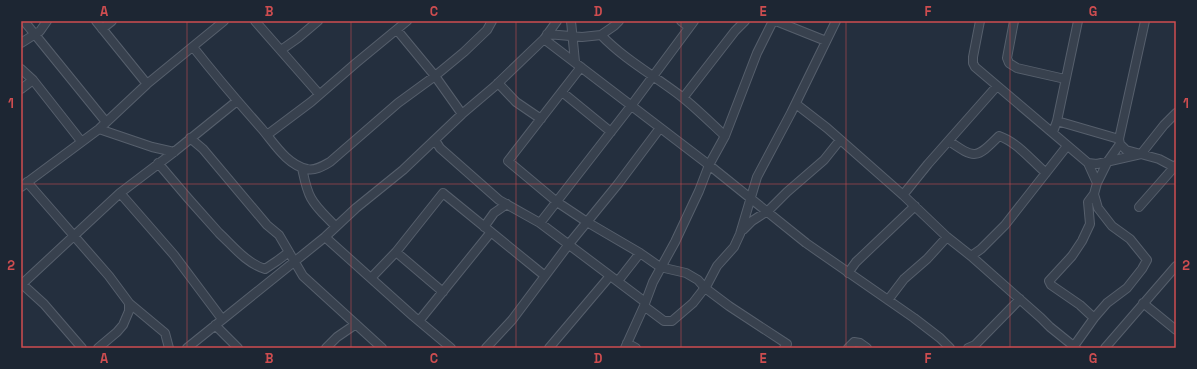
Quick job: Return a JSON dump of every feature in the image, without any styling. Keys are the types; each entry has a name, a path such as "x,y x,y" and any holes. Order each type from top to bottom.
{"street":[{"path":"24,21 106,122"},
{"path":"21,43 36,34 47,21"},
{"path":"96,21 147,84"},
{"path":"102,29 112,21"},
{"path":"169,348 165,333 129,303 109,276 74,236 24,184 99,129 147,84 224,21"},
{"path":"255,21 319,94"},
{"path":"280,50 298,38 318,21"},
{"path":"267,135 305,107 407,21"},
{"path":"193,47 237,101 287,158 302,168 308,170 330,162 398,103 435,76 476,41 492,21"},
{"path":"187,348 325,237 335,226 403,170 462,114 498,83 545,36 557,21"},
{"path":"571,21 578,65 562,92 508,161 557,202 587,222 640,253 660,267 686,273 698,280 705,288 787,344 784,348"},
{"path":"545,36 582,37 601,35 614,26 618,21"},
{"path":"540,223 631,106 691,24 681,21"},
{"path":"683,98 735,31 745,21"},
{"path":"636,348 626,345 660,267 675,242 699,191 709,165 725,136 757,53 773,21"},
{"path":"776,21 826,41"},
{"path":"435,140 440,148 499,200 540,223 618,281 664,321 669,322 693,303 705,288 717,266 734,247 740,234 757,177 796,104 836,21"},
{"path":"980,21 973,57 975,67 1088,163 1097,184"},
{"path":"1014,21 1007,58 1009,63 1017,68 1065,79"},
{"path":"1053,132 1057,121 1078,21"},
{"path":"1094,318 1080,305 1051,285 1049,281 1072,256 1082,241 1090,224 1088,202 1094,194 1108,161 1120,142 1145,21"},
{"path":"397,30 435,76 462,114"},
{"path":"601,35 634,64 683,98 725,136"},
{"path":"545,36 578,65 750,197 806,243 914,318 940,338 950,348"},
{"path":"21,69 33,80 81,141"},
{"path":"21,90 33,80"},
{"path":"498,83 516,102 541,119"},
{"path":"903,195 997,86"},
{"path":"562,92 610,132"},
{"path":"82,348 44,304 22,284 120,193 237,101"},
{"path":"796,104 827,128 903,195 947,237 971,256 1050,327 1075,347 1094,318 1107,303 1127,288 1147,260 1130,239 1112,226 1098,208 1094,194"},
{"path":"1088,163 1098,164 1141,154 1176,112"},
{"path":"1057,121 1120,142 1126,150 1159,158 1175,167 1139,207"},
{"path":"486,348 512,320 569,244 618,184 660,128"},
{"path":"99,129 152,147 174,152"},
{"path":"949,141 968,153 975,155 986,150 999,136 1005,138 1046,173"},
{"path":"190,138 203,149 267,225 279,235 303,276 382,348"},
{"path":"740,234 749,224 767,212 824,160 840,140"},
{"path":"971,256 981,249 1006,225 1067,146"},
{"path":"158,164 208,221 232,246 251,262 265,268 289,252"},
{"path":"302,168 310,198 335,226"},
{"path":"120,193 174,255 222,319"},
{"path":"371,278 396,252 443,193 545,276"},
{"path":"484,227 494,213 507,204"},
{"path":"848,273 856,262 915,206"},
{"path":"419,321 491,232"},
{"path":"325,237 451,348"},
{"path":"888,300 904,279 927,259 947,237"},
{"path":"396,252 443,292"},
{"path":"618,281 640,253"},
{"path":"1108,347 1176,266"},
{"path":"549,348 610,276"},
{"path":"968,348 975,345 1020,299"},
{"path":"98,348 123,325 130,311 129,303"},
{"path":"1144,303 1176,330"},
{"path":"326,348 337,337 356,324"},
{"path":"215,325 238,348"},
{"path":"848,348 854,342 860,343 867,348"}]}
